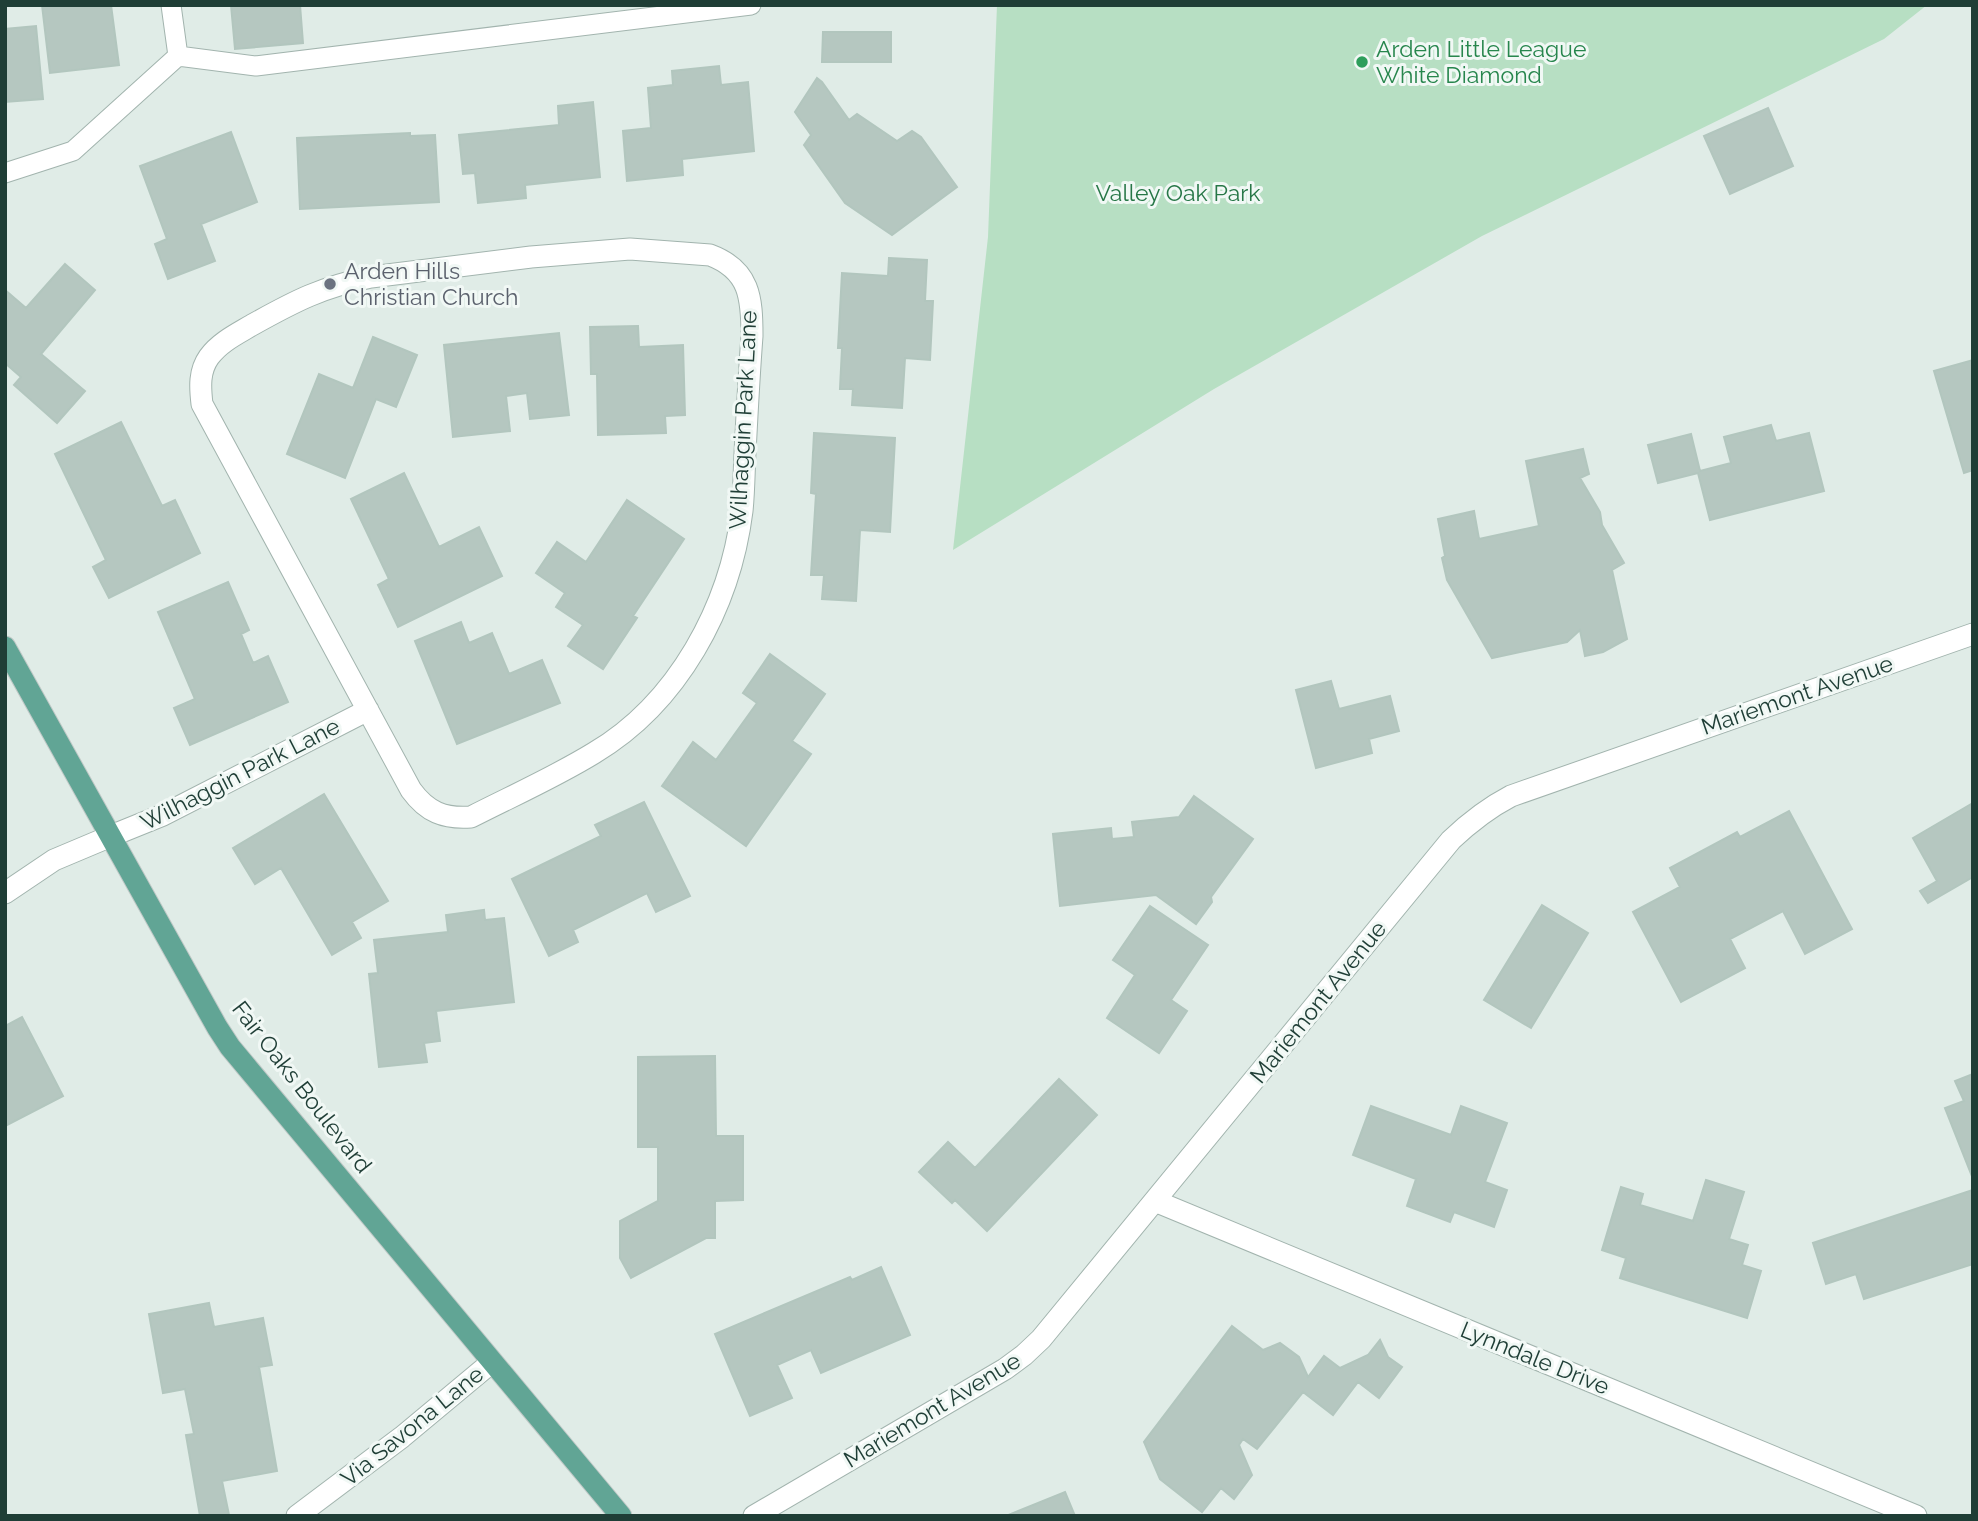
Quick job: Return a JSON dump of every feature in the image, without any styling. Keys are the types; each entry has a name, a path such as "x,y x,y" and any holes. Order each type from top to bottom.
{"main road":[{"name":"Fair Oaks Boulevard","path":"5,647 230,1047 621,1516"}],"street":[{"name":"Wilhaggin Park Lane","path":"630,249 710,255 731,266 746,284 752,307 742,512 729,569 710,622 698,646 670,687 635,723 595,753 471,817 459,818 437,814 419,801 368,710 202,404 200,380 209,358 225,341 295,301 332,286 371,277 531,257 630,249"},
{"name":"Mariemont Avenue","path":"754,1516 1005,1368 1041,1339 1451,840 1489,808 1511,796 1973,634"},
{"name":"Wilhaggin Park Lane","path":"5,893 54,860 163,815 368,710"},
{"name":"Lynndale Drive","path":"1155,1201 1916,1516"},
{"name":"Via Savona Lane","path":"297,1516 402,1437 492,1362"}],"lane":[{"path":"171,5 178,56"},
{"path":"5,173 73,151 178,56 256,66 751,5"}],"green space":[{"name":"Valley Oak Park","path":"997,5 1927,5 1884,39 1482,236 1214,389 953,550 988,237"}],"building":[{"path":"42,5 111,5 119,65 50,73"},
{"path":"231,5 300,5 303,43 235,49"},
{"path":"36,26 43,99 5,102 5,29"},
{"path":"823,32 891,32 891,62 822,62"},
{"path":"719,66 721,85 748,82 754,151 682,159 683,175 627,181 623,131 651,128 648,88 673,85 672,71"},
{"path":"817,78 849,120 857,114 897,141 912,131 921,137 957,187 892,235 845,203 804,145 811,135 795,112"},
{"path":"593,102 600,177 525,185 526,198 478,203 475,173 463,174 459,135 559,125 558,106"},
{"path":"1768,108 1793,166 1730,194 1704,136"},
{"path":"231,132 257,202 201,224 215,261 168,279 155,244 167,239 140,166"},
{"path":"410,133 410,136 435,135 439,202 300,209 297,138"},
{"path":"889,258 927,260 925,301 933,301 930,360 905,358 902,408 852,405 853,389 840,389 842,348 838,348 842,273 888,276"},
{"path":"65,264 95,290 41,354 85,391 57,423 14,385 21,377 5,363 5,290 26,308"},
{"path":"638,326 639,347 683,345 685,415 665,416 666,433 598,435 597,374 591,374 590,327"},
{"path":"559,333 569,415 530,419 527,393 506,396 510,431 453,437 444,345"},
{"path":"373,337 417,355 396,407 376,399 345,478 287,454 319,374 353,388"},
{"path":"1973,360 1973,470 1964,473 1934,371"},
{"path":"121,422 162,506 175,500 200,553 109,598 93,567 106,560 55,454"},
{"path":"1771,425 1776,441 1809,433 1824,491 1710,520 1698,473 1658,483 1648,445 1691,434 1700,471 1731,463 1724,437"},
{"path":"814,433 895,438 890,532 860,530 856,601 822,599 824,575 811,575 816,494 811,493"},
{"path":"1583,449 1589,474 1580,478 1600,512 1602,525 1624,563 1612,570 1627,639 1603,652 1585,656 1580,630 1567,642 1492,658 1447,580 1438,519 1474,511 1479,539 1539,526 1526,461"},
{"path":"404,473 439,547 479,527 502,576 398,627 378,585 389,579 351,499"},
{"path":"627,500 684,539 633,616 637,618 603,669 568,646 583,625 556,607 565,593 536,573 557,542 586,562"},
{"path":"228,582 249,630 241,634 253,663 268,656 288,702 190,745 174,708 195,699 158,612"},
{"path":"461,622 469,643 492,633 509,674 542,660 560,703 457,744 415,641"},
{"path":"770,654 825,694 792,741 811,754 746,846 662,786 693,742 716,760 757,703 743,693"},
{"path":"1331,681 1339,709 1390,696 1399,731 1369,739 1372,753 1316,768 1296,690"},
{"path":"324,794 388,901 352,922 361,938 332,955 281,868 255,884 233,848"},
{"path":"1194,796 1253,839 1211,897 1212,902 1196,924 1156,895 1060,906 1053,834 1111,828 1112,839 1134,837 1132,822 1179,817"},
{"path":"644,802 690,896 656,912 647,893 573,930 578,942 549,956 512,879 601,836 595,825"},
{"path":"1973,803 1973,877 1928,903 1920,891 1937,881 1913,838"},
{"path":"1789,811 1852,929 1805,954 1783,911 1730,939 1745,968 1681,1002 1633,912 1680,887 1670,868 1737,832 1740,837"},
{"path":"1542,905 1588,933 1531,1028 1484,1000"},
{"path":"1150,906 1208,945 1171,1000 1187,1011 1159,1053 1107,1018 1135,975 1113,960"},
{"path":"484,910 485,920 504,918 514,1002 436,1011 440,1041 424,1043 427,1062 379,1067 369,974 378,973 374,940 448,932 446,915"},
{"path":"22,1017 63,1096 5,1126 5,1026"},
{"path":"715,1056 716,1136 743,1136 743,1200 715,1201 715,1238 706,1238 631,1278 620,1258 620,1221 658,1201 658,1147 638,1147 638,1057"},
{"path":"1973,1074 1973,1179 1945,1108 1964,1101 1955,1081"},
{"path":"1059,1079 1097,1115 987,1231 955,1200 952,1203 919,1172 948,1142 975,1168"},
{"path":"1371,1106 1451,1135 1461,1106 1507,1123 1485,1182 1507,1190 1494,1227 1454,1212 1450,1222 1407,1206 1416,1179 1353,1155"},
{"path":"1706,1180 1744,1192 1729,1239 1748,1245 1742,1265 1761,1271 1747,1318 1620,1278 1626,1258 1602,1250 1621,1187 1643,1194 1640,1205 1693,1221"},
{"path":"1973,1190 1973,1264 1864,1299 1856,1274 1826,1284 1813,1243"},
{"path":"881,1267 910,1335 821,1373 811,1350 777,1365 792,1398 750,1416 715,1334 850,1277 852,1280"},
{"path":"209,1303 214,1327 263,1318 272,1365 259,1367 277,1471 222,1481 229,1515 227,1516 200,1516 186,1435 194,1434 185,1389 163,1393 149,1314"},
{"path":"1232,1326 1263,1350 1280,1343 1299,1357 1308,1377 1324,1356 1340,1368 1368,1355 1380,1340 1388,1357 1402,1367 1379,1398 1358,1382 1333,1415 1303,1392 1257,1449 1243,1439 1239,1445 1252,1475 1234,1499 1221,1488 1202,1512 1160,1479 1144,1442"},
{"path":"1065,1492 1075,1516 1006,1516"}],"place":[{"name":"Arden Little League White Diamond","path":"1362,62"},
{"name":"Arden Hills Christian Church","path":"330,284"}]}
